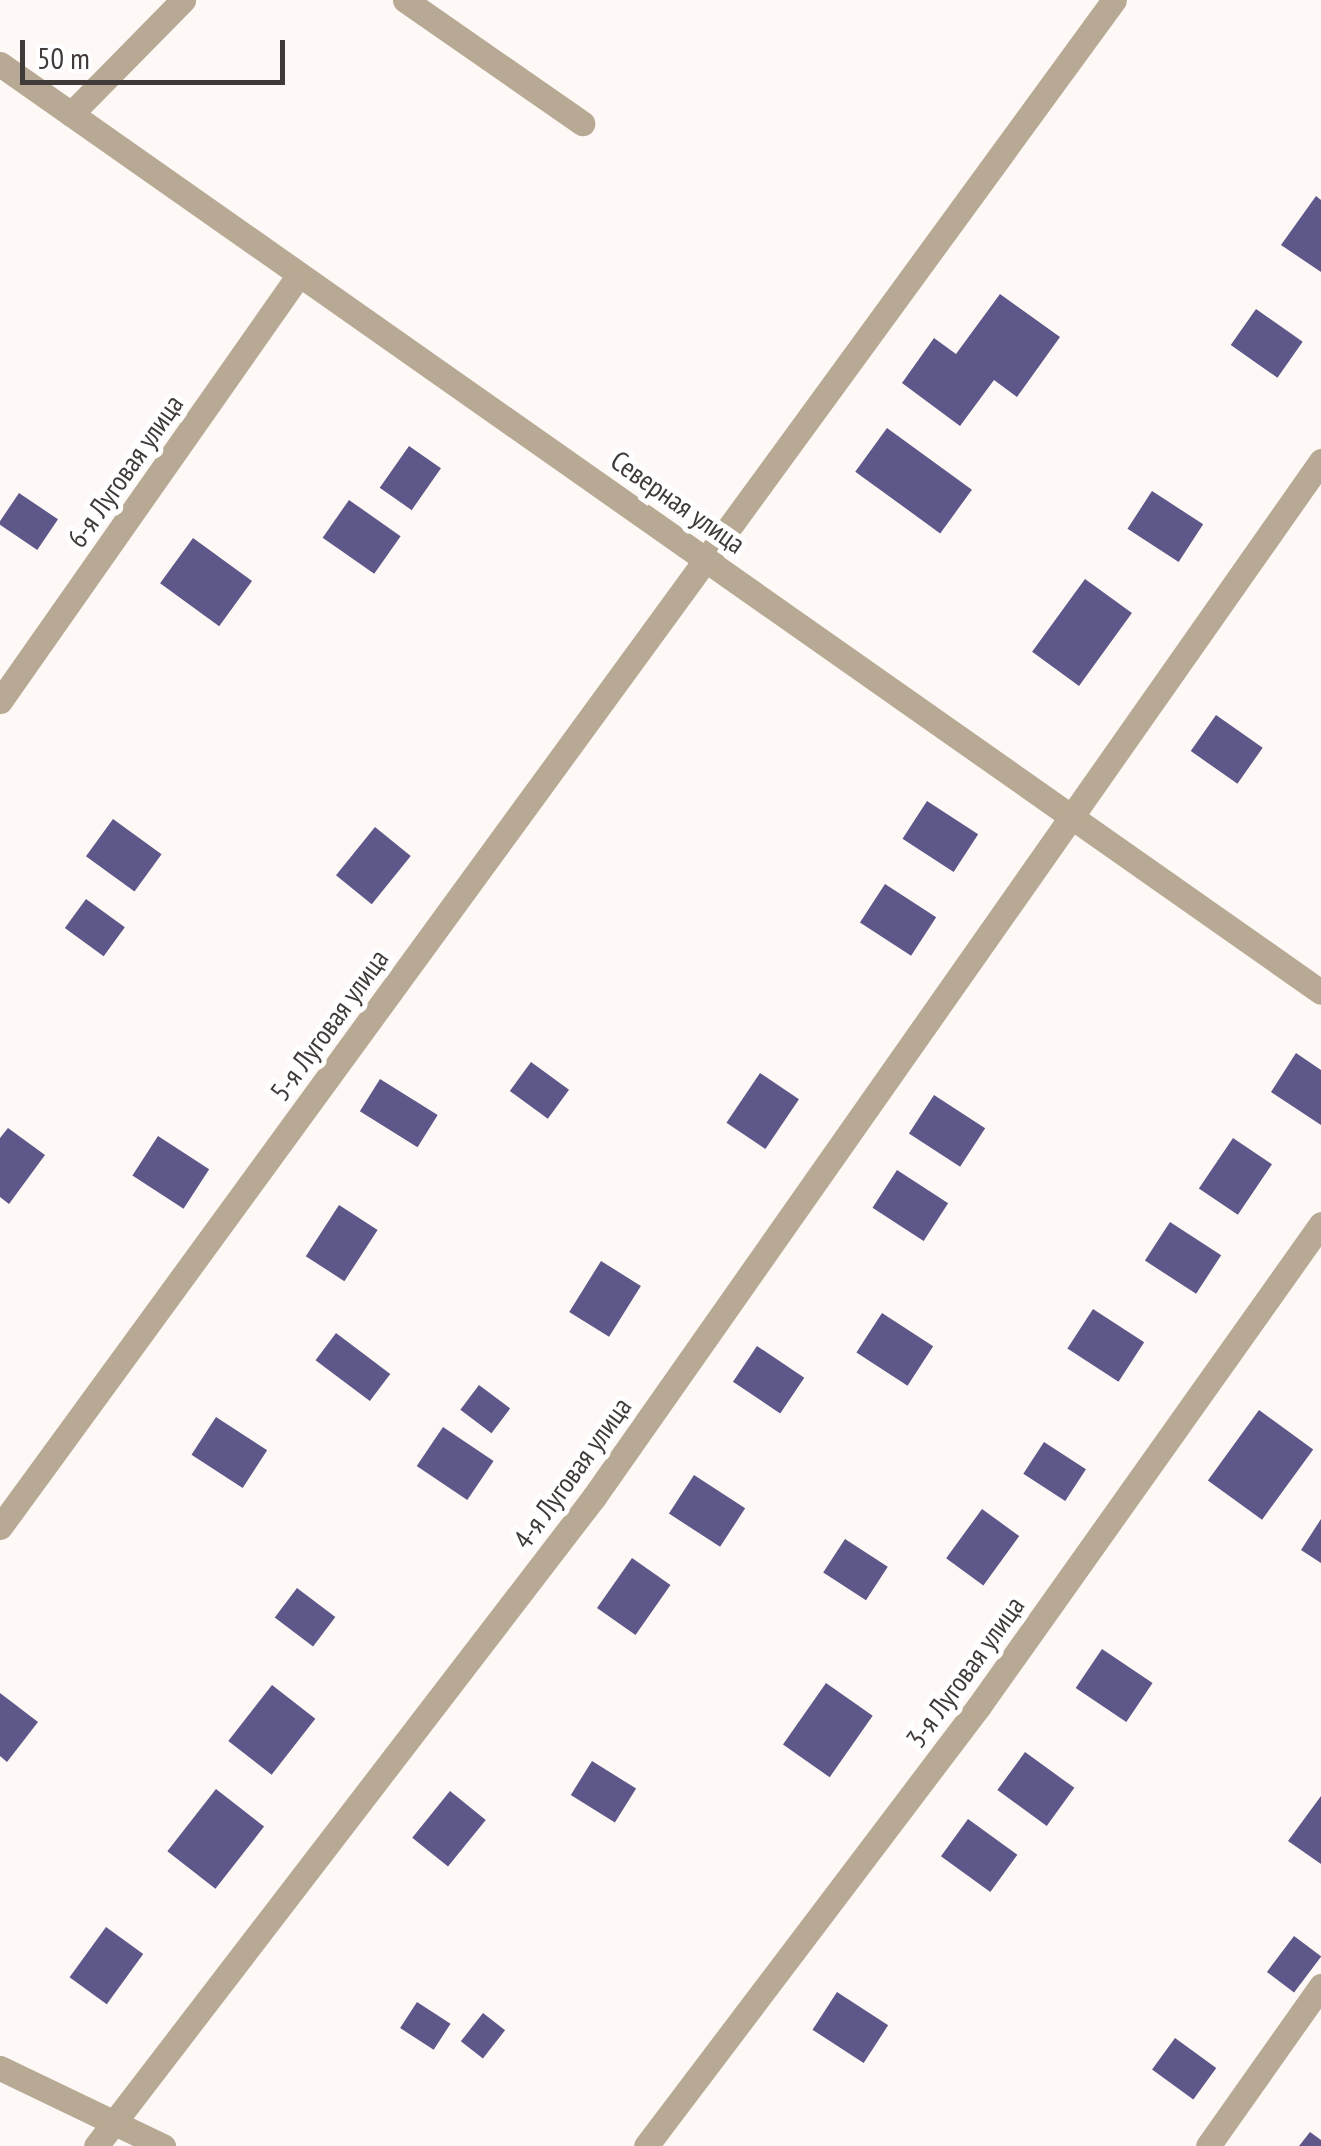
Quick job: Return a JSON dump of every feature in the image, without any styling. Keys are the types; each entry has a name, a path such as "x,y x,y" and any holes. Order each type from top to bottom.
{"street":[{"path":"71,114 183,0"},
{"path":"405,0 582,123"},
{"name":"5-я Луговая улица","path":"0,1527 1114,0"},
{"name":"Северная улица","path":"0,64 1321,992"},
{"name":"6-я Луговая улица","path":"0,701 298,276"},
{"name":"4-я Луговая улица","path":"96,2146 594,1497 1074,819 1321,461"},
{"name":"3-я Луговая улица","path":"646,2146 979,1706 1321,1224"},
{"path":"1208,2146 1321,1986"},
{"path":"0,2068 162,2146"}],"building":[{"path":"1316,196 1321,200 1321,272 1281,245"},
{"path":"1000,294 1060,337 1017,397 994,380 960,426 902,383 934,338 956,354"},
{"path":"1256,309 1303,342 1277,378 1231,345"},
{"path":"887,428 972,490 940,533 855,472"},
{"path":"409,446 441,468 412,510 380,488"},
{"path":"1152,491 1203,524 1179,562 1127,529"},
{"path":"19,493 58,519 37,550 0,525"},
{"path":"349,500 401,536 374,574 323,538"},
{"path":"193,538 252,581 219,626 160,583"},
{"path":"1085,579 1132,613 1079,686 1032,652"},
{"path":"1216,715 1263,748 1237,784 1191,751"},
{"path":"927,801 978,834 954,872 902,839"},
{"path":"113,819 162,854 135,891 86,856"},
{"path":"375,827 411,856 372,904 336,875"},
{"path":"885,884 936,917 911,956 860,923"},
{"path":"86,899 125,927 104,956 65,928"},
{"path":"1296,1053 1321,1070 1321,1125 1271,1092"},
{"path":"531,1062 569,1090 548,1119 510,1091"},
{"path":"760,1073 799,1099 765,1149 726,1123"},
{"path":"380,1079 438,1115 418,1147 360,1111"},
{"path":"934,1095 985,1128 960,1167 909,1134"},
{"path":"8,1128 45,1155 9,1204 0,1197 0,1138"},
{"path":"158,1136 209,1169 184,1209 132,1175"},
{"path":"1233,1138 1272,1164 1238,1215 1199,1189"},
{"path":"897,1170 948,1203 924,1241 872,1208"},
{"path":"339,1205 378,1230 344,1281 306,1256"},
{"path":"1170,1222 1221,1255 1196,1294 1145,1261"},
{"path":"601,1261 641,1286 609,1337 569,1312"},
{"path":"1093,1309 1144,1342 1119,1382 1067,1348"},
{"path":"882,1313 933,1346 908,1386 856,1352"},
{"path":"336,1333 390,1374 370,1401 316,1360"},
{"path":"757,1346 804,1378 780,1414 733,1382"},
{"path":"479,1385 510,1408 491,1433 460,1410"},
{"path":"1259,1410 1313,1449 1262,1520 1208,1480"},
{"path":"216,1417 267,1450 243,1488 191,1455"},
{"path":"443,1427 494,1461 467,1500 417,1466"},
{"path":"1044,1442 1086,1469 1065,1501 1023,1474"},
{"path":"694,1475 745,1508 720,1547 669,1514"},
{"path":"982,1509 1019,1536 983,1585 946,1558"},
{"path":"1321,1519 1321,1563 1301,1550"},
{"path":"845,1539 888,1567 866,1600 823,1573"},
{"path":"632,1558 671,1585 636,1635 597,1608"},
{"path":"297,1588 335,1617 313,1646 275,1618"},
{"path":"1102,1649 1153,1683 1126,1722 1076,1688"},
{"path":"826,1683 873,1716 830,1777 783,1744"},
{"path":"272,1685 315,1719 272,1775 228,1741"},
{"path":"0,1693 38,1722 7,1762 0,1756"},
{"path":"1025,1752 1074,1788 1047,1826 997,1790"},
{"path":"592,1761 636,1789 615,1822 571,1795"},
{"path":"216,1789 264,1827 215,1889 167,1851"},
{"path":"450,1791 486,1820 448,1867 412,1838"},
{"path":"1321,1796 1321,1864 1288,1841"},
{"path":"968,1819 1017,1855 990,1892 941,1856"},
{"path":"106,1927 143,1954 107,2004 70,1977"},
{"path":"1294,1936 1321,1956 1294,1992 1267,1972"},
{"path":"837,1992 888,2025 864,2063 812,2030"},
{"path":"417,2002 451,2024 434,2050 400,2028"},
{"path":"483,2013 505,2030 483,2059 461,2041"},
{"path":"1175,2038 1216,2068 1193,2100 1152,2070"},
{"path":"1310,2132 1321,2140 1321,2146 1299,2146"}]}
